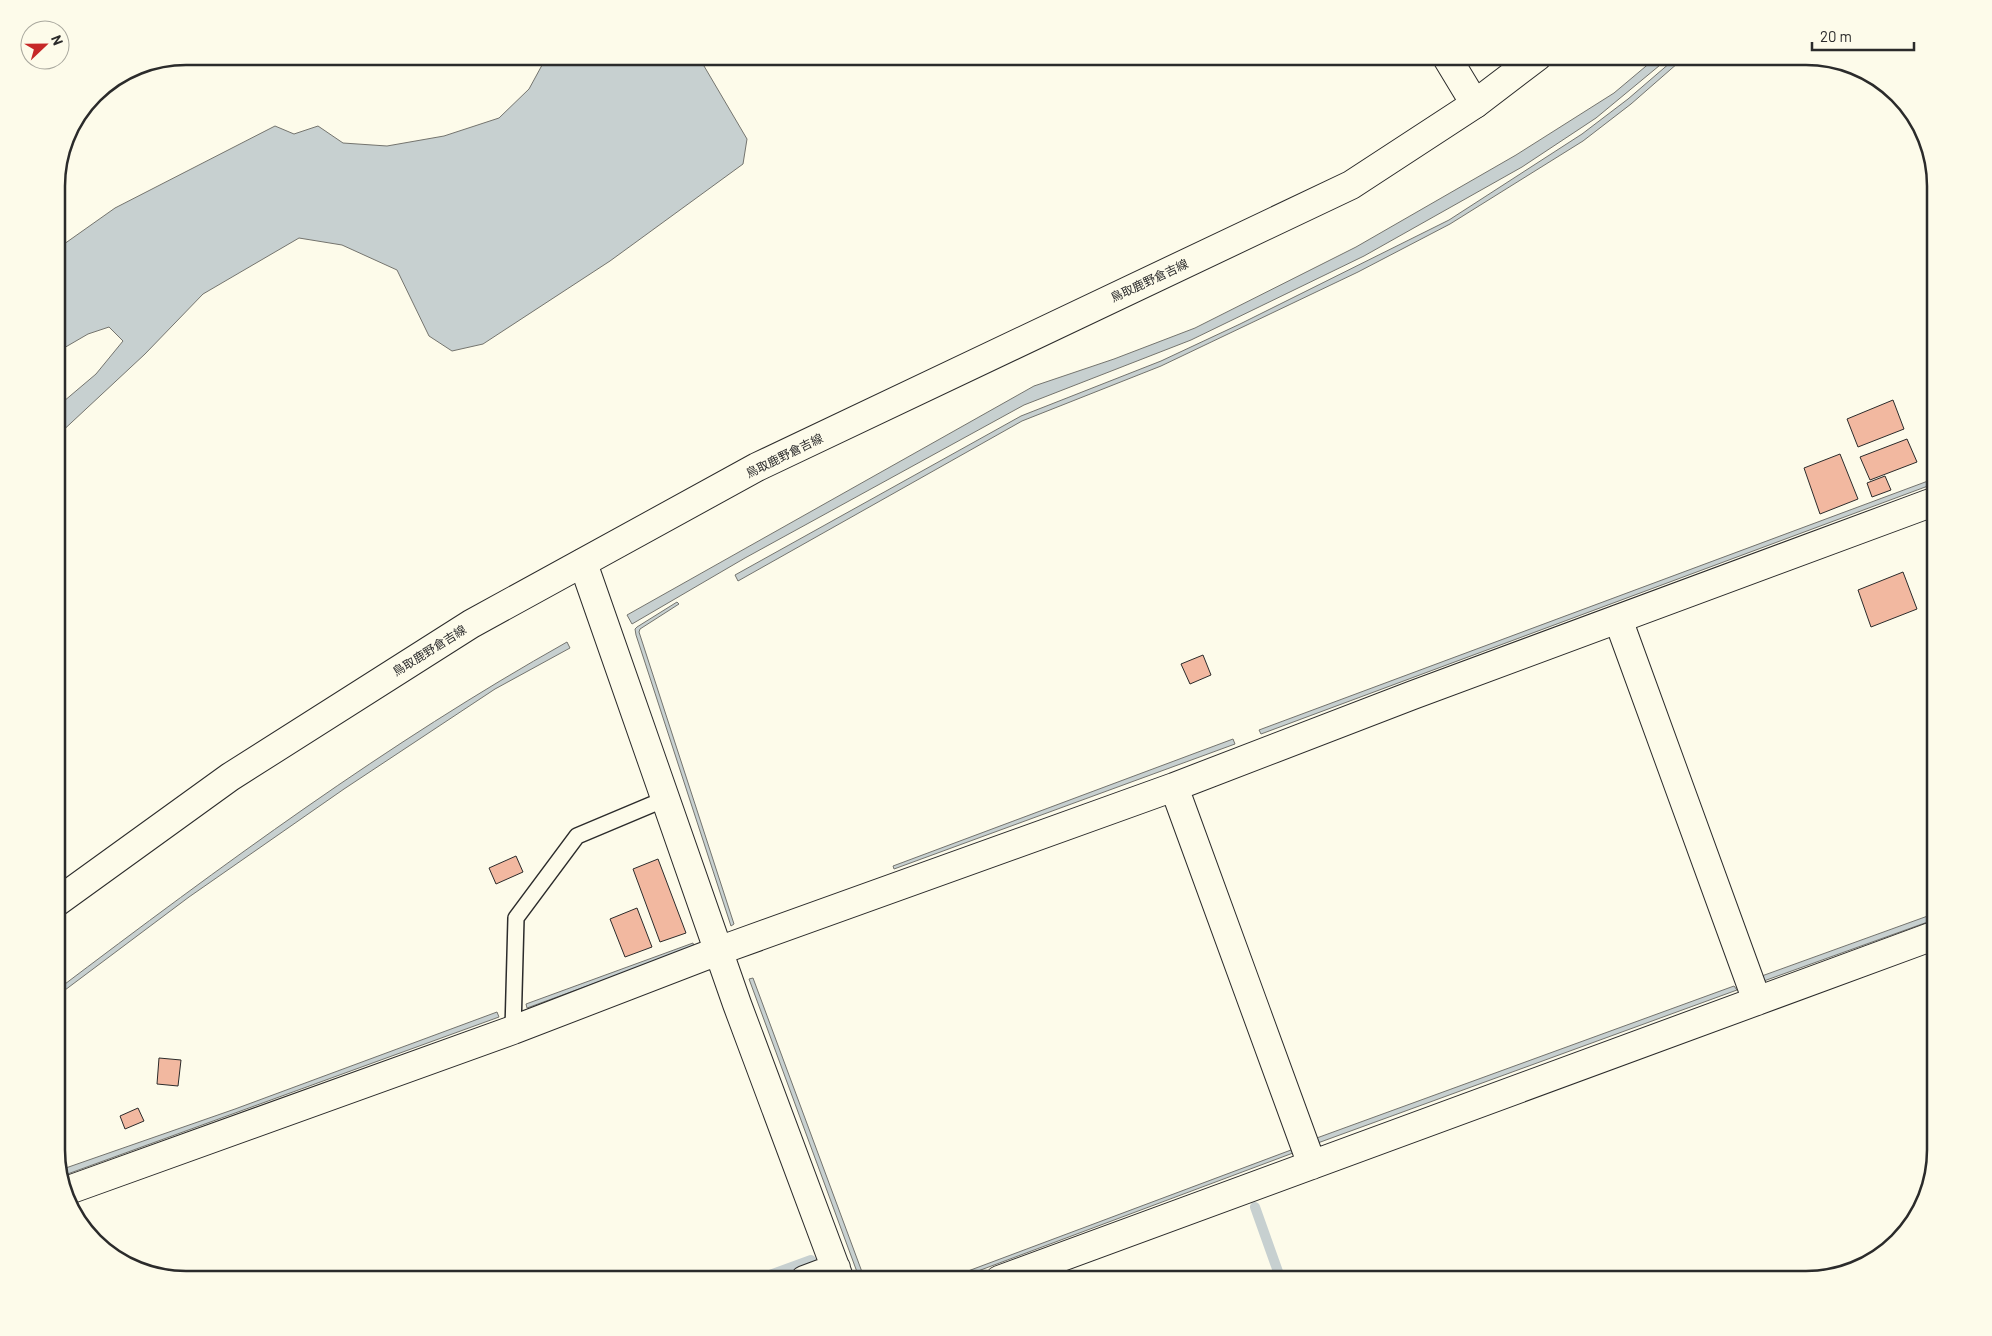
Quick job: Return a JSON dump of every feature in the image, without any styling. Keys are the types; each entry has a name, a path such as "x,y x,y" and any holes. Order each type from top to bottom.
{"street":[{"path":"1451,65 1475,104"},
{"name":"鳥取鹿野倉吉線","path":"65,896 230,777 471,624 757,467 1351,184 1475,104 1526,65"},
{"path":"71,1189 513,1030 718,951 1174,788 1413,695 1927,504"},
{"path":"583,563 718,951 837,1271"},
{"path":"1618,619 1757,1001"},
{"path":"1174,788 1312,1165"},
{"path":"1023,1271 1927,938"}],"lane":[{"path":"513,1030 516,918 577,836 665,799"}],"shaded area":[{"path":"542,65 704,65 747,139 743,164 610,261 483,344 452,351 429,336 397,270 342,245 299,238 203,294 145,354 65,429 65,400 96,374 123,341 109,327 88,334 65,347 65,243 115,208 275,126 294,134 318,126 343,143 387,146 444,136 499,118 529,89"},
{"path":"1647,65 1660,65 1596,118 1522,167 1364,256 1191,340 1024,405 745,558 632,624 627,615 1034,386 1114,359 1195,328 1356,247 1516,155 1614,93"},
{"path":"1668,65 1676,65 1631,104 1583,141 1450,224 1358,272 1161,366 1022,421 738,581 735,575 1021,416 1161,361 1240,324 1449,220 1582,134 1628,99"},
{"path":"1927,481 1927,486 1261,734 1259,730"},
{"path":"677,602 679,604 640,629 639,632 734,924 731,926 635,629"},
{"path":"567,642 570,648 495,689 344,789 189,897 65,990 65,984 306,807 434,722"},
{"path":"1233,739 1235,744 894,869 893,866"},
{"path":"1927,916 1927,922 1761,982 1759,977"},
{"path":"693,943 694,947 527,1008 526,1004"},
{"path":"753,978 862,1271 857,1271 749,979"},
{"path":"1734,986 1737,990 1315,1144 1314,1139"},
{"path":"497,1012 499,1017 67,1174 66,1168 235,1109"},
{"path":"1291,1150 1293,1153 978,1271 968,1271"}],"building":[{"path":"1893,400 1904,429 1858,447 1847,419"},
{"path":"1907,439 1917,462 1870,480 1860,457"},
{"path":"1840,454 1858,499 1820,514 1804,468"},
{"path":"1885,476 1891,490 1872,497 1867,483"},
{"path":"1903,572 1917,609 1871,627 1858,590"},
{"path":"1203,655 1211,675 1190,684 1181,664"},
{"path":"516,856 523,872 496,884 489,868"},
{"path":"658,859 686,933 660,942 633,869"},
{"path":"637,908 652,947 625,957 610,919"},
{"path":"159,1058 181,1060 178,1086 157,1084"},
{"path":"138,1108 144,1121 125,1129 120,1116"}],"waterway":[{"path":"1255,1207 1278,1271"},
{"path":"781,1271 811,1260"}]}
